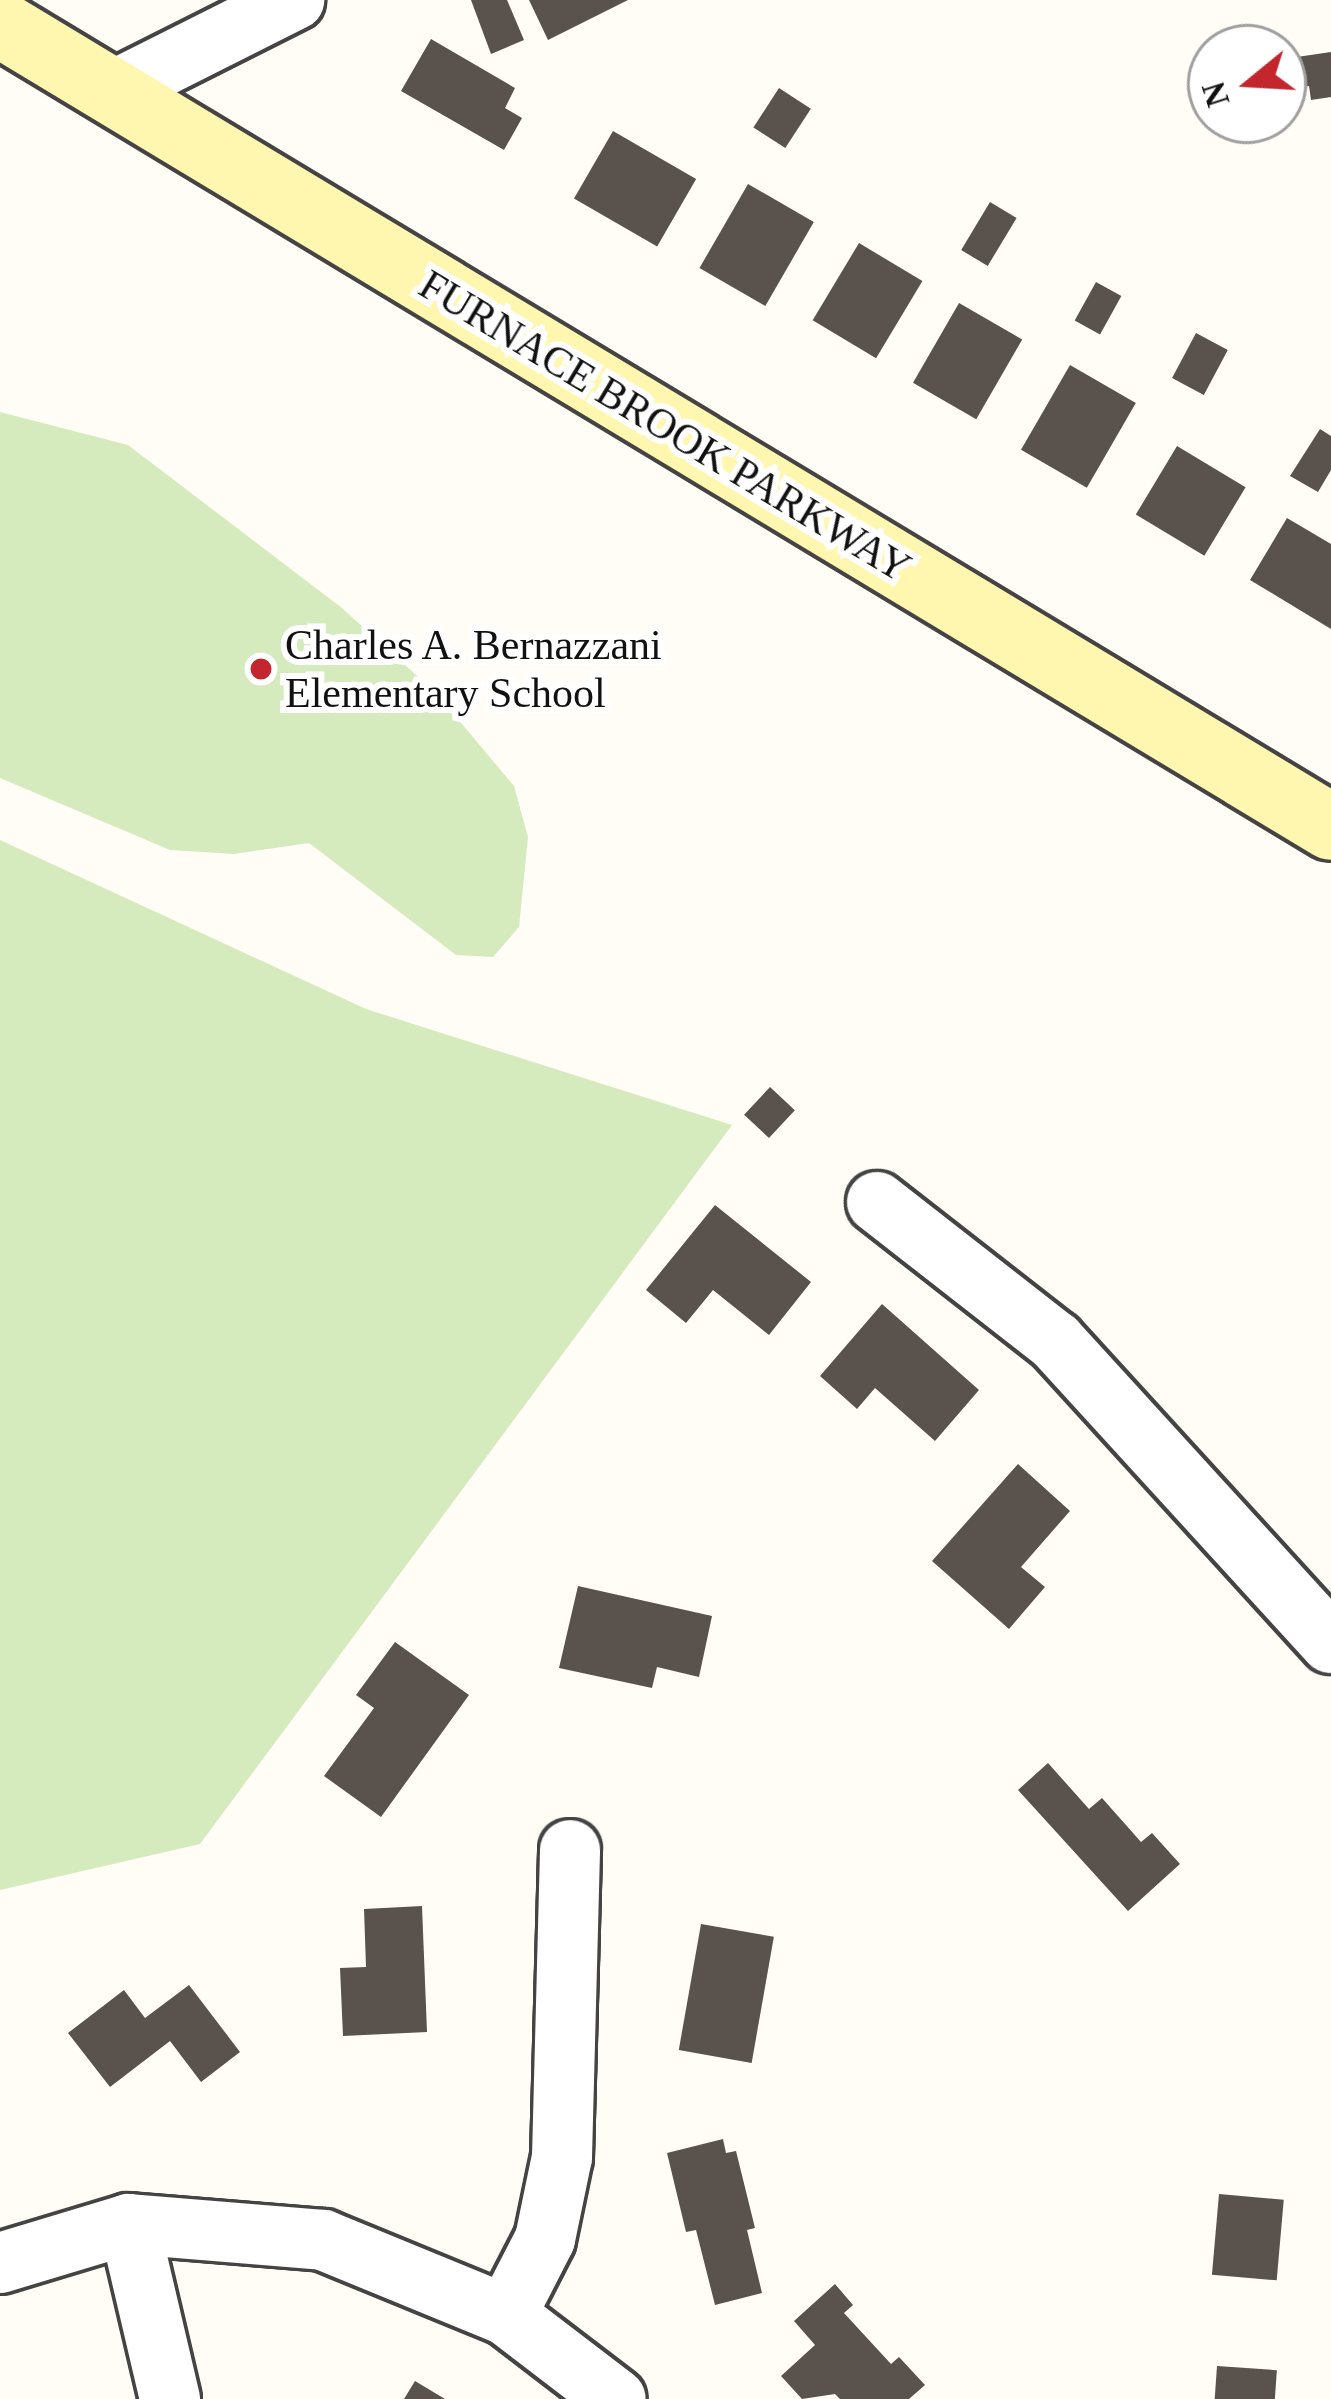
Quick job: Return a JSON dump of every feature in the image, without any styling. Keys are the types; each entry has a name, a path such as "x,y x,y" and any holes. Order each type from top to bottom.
{"main road":[{"name":"FURNACE BROOK PARKWAY","path":"0,24 1323,817"}],"street":[{"path":"113,92 294,0"},
{"path":"877,1202 1055,1341 1331,1643"},
{"path":"506,2315 545,2239 562,2157 569,1850"},
{"path":"129,2224 170,2399"},
{"path":"0,2263 74,2236 129,2224 322,2240 506,2315 616,2399"}],"green space":[{"path":"0,412 128,445 342,608 436,693 514,786 528,837 519,927 493,957 456,955 309,843 234,854 170,850 0,778"},
{"path":"0,840 366,1009 732,1125 200,1844 0,1890"}],"building":[{"path":"471,0 507,0 524,40 491,54"},
{"path":"529,0 628,0 548,40"},
{"path":"431,39 515,88 505,108 522,118 504,150 401,91"},
{"path":"1331,52 1331,97 1311,100 1307,56"},
{"path":"779,88 811,109 785,148 753,127"},
{"path":"613,131 696,179 657,247 574,199"},
{"path":"748,184 814,222 765,306 700,268"},
{"path":"990,202 1017,218 988,266 961,250"},
{"path":"859,243 922,281 876,358 813,320"},
{"path":"1096,282 1121,296 1100,335 1075,320"},
{"path":"959,303 1022,339 976,419 913,383"},
{"path":"1196,333 1228,350 1204,395 1172,378"},
{"path":"1070,365 1136,403 1087,488 1021,450"},
{"path":"1320,429 1331,436 1331,470 1318,492 1290,476"},
{"path":"1177,446 1246,487 1204,556 1136,515"},
{"path":"1287,518 1331,544 1331,629 1250,580"},
{"path":"770,1087 795,1110 769,1138 744,1115"},
{"path":"715,1205 811,1282 769,1335 713,1290 686,1323 646,1290"},
{"path":"882,1304 979,1390 935,1441 875,1388 857,1409 820,1376"},
{"path":"1018,1464 1070,1511 1021,1567 1045,1587 1009,1629 932,1561"},
{"path":"578,1586 712,1616 699,1677 657,1667 652,1688 559,1668"},
{"path":"395,1642 469,1695 381,1817 324,1776 374,1708 356,1695"},
{"path":"1048,1763 1089,1809 1102,1798 1141,1842 1152,1833 1180,1864 1128,1911 1018,1790"},
{"path":"422,1906 427,2032 343,2036 340,1968 366,1967 364,1909"},
{"path":"701,1924 774,1937 752,2063 679,2050"},
{"path":"189,1985 240,2052 201,2082 170,2041 110,2087 68,2033 124,1990 145,2018"},
{"path":"723,2139 726,2153 736,2151 755,2228 747,2230 762,2293 715,2305 696,2230 686,2232 667,2153"},
{"path":"1219,2194 1284,2200 1277,2280 1212,2275"},
{"path":"835,2284 853,2305 844,2313 891,2364 899,2357 925,2385 909,2399 840,2399 835,2394 802,2399 781,2376 815,2345 794,2321"},
{"path":"1217,2366 1277,2370 1275,2399 1215,2399"},
{"path":"415,2381 445,2399 404,2399"}],"place":[{"name":"Charles A. Bernazzani Elementary School","path":"261,669"}]}
